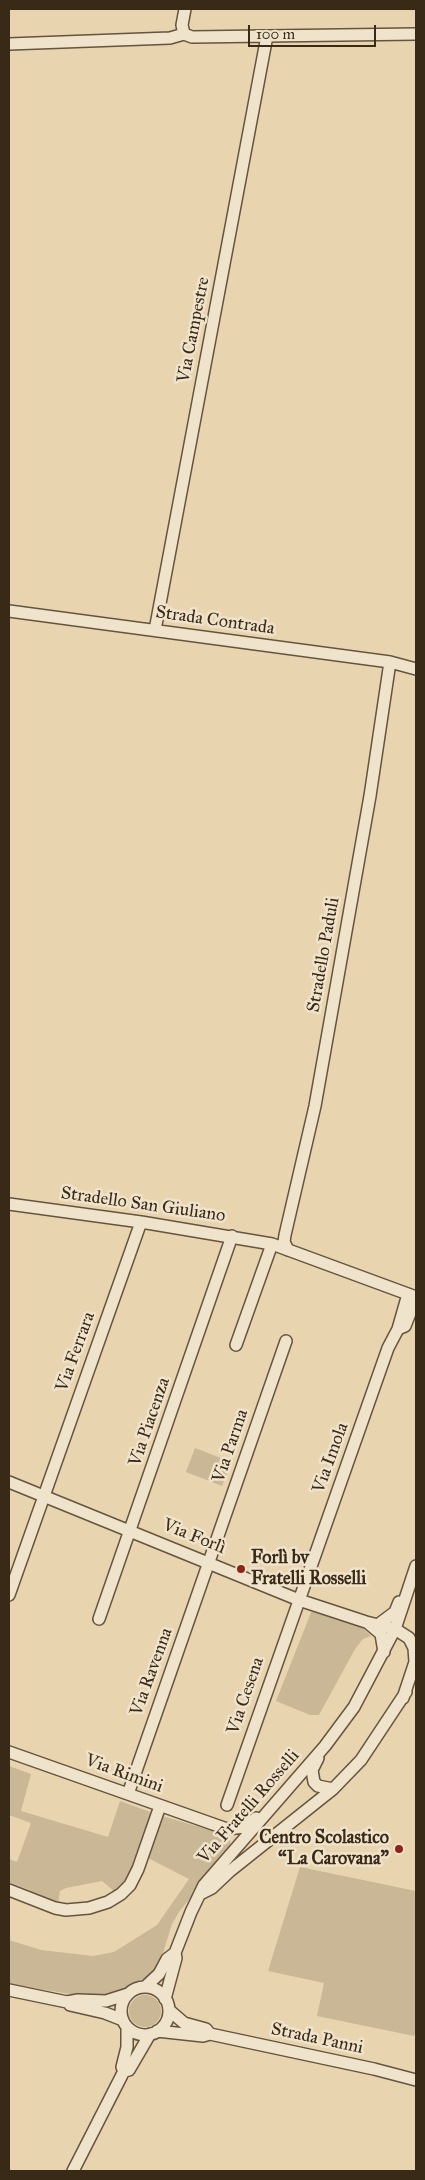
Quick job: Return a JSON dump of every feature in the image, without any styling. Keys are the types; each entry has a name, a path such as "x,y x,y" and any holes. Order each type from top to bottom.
{"street":[{"path":"184,34 182,25 185,9"},
{"path":"9,44 170,38 184,34 192,37 416,34"},
{"name":"Via Campestre","path":"155,630 267,36"},
{"name":"Strada Contrada","path":"9,612 390,662 416,669"},
{"name":"Stradello Paduli","path":"288,1250 284,1242 285,1235 315,1106 370,796 390,662"},
{"name":"Stradello San Giuliano","path":"9,1204 141,1222 272,1244 413,1296"},
{"name":"Via Ferrara","path":"9,1595 141,1222"},
{"name":"Via Piacenza","path":"99,1619 232,1236"},
{"path":"236,1345 272,1244"},
{"name":"Via Imola","path":"298,1600 388,1348 413,1296"},
{"name":"Via Parma","path":"209,1563 286,1341"},
{"name":"Via Forlì","path":"9,1482 131,1530 298,1600 366,1622 395,1629"},
{"path":"379,1624 395,1612 413,1563 416,1562"},
{"name":"Via Ravenna","path":"128,1794 209,1563"},
{"name":"Via Fratelli Rosselli","path":"167,2004 176,1958 175,1953 204,1885 325,1746 354,1707 395,1629 416,1566"},
{"name":"Via Cesena","path":"227,1805 298,1600"},
{"path":"366,1622 381,1634 384,1652"},
{"path":"395,1629 409,1638 414,1648 415,1662 403,1698"},
{"name":"Via Fratelli Rosselli","path":"202,1893 212,1888 230,1871 333,1789 361,1760 403,1698 416,1670"},
{"name":"Via Fratelli Rosselli","path":"325,1746 312,1770 312,1778 318,1786 333,1789"},
{"name":"Via Rimini","path":"9,1752 227,1829"},
{"path":"233,1852 233,1840 227,1829 245,1827 252,1822 282,1788 286,1789"},
{"path":"9,1890 55,1908 66,1910 90,1908 108,1902 121,1894 130,1885 138,1869 160,1806"},
{"name":"Via Fratelli Rosselli","path":"145,1987 159,1974 167,1959 175,1953"},
{"path":"9,1990 67,2002 78,2000 106,2001 128,1994 133,1990 145,1987 153,1989 167,2004 168,2018 154,2033 130,2070 124,2071"},
{"path":"73,2171 124,2071 122,2067 127,2047 121,2006 128,1994"},
{"path":"67,2002 71,2006 105,2013 125,2023 135,2033 154,2033"},
{"name":"Strada Panni","path":"167,2004 184,2023 206,2029 210,2034"},
{"name":"Strada Panni","path":"154,2033 203,2036 210,2034 374,2069 416,2080"}],"shaded area":[{"path":"195,1448 231,1462 222,1486 186,1472"},
{"path":"312,1610 363,1628 371,1636 363,1639 355,1649 319,1715 310,1715 276,1701"},
{"path":"9,1766 31,1774 21,1811 108,1837 120,1801 153,1813 136,1863 125,1884 115,1892 102,1881 66,1888 60,1891 58,1905 33,1896 30,1890 9,1882 9,1859 17,1862 31,1823 9,1815"},
{"path":"162,1816 227,1835 231,1847 179,1912 172,1924 159,1966 151,1977 132,1983 118,1993 95,1998 9,1984 9,1940 41,1950 93,1956 114,1952 157,1925 189,1879 148,1858"},
{"path":"300,1867 416,1891 416,2030 414,2036 317,2016 324,1983 268,1971"},
{"path":"145,1995 151,1996 156,2000 160,2005 160,2017 156,2022 151,2026 145,2027 139,2026 134,2022 130,2017 129,2011 130,2005 134,2000 139,1996"}],"place":[{"name":"Forlì bv Fratelli Rosselli","path":"241,1569"},
{"name":"Centro Scolastico “La Carovana”","path":"399,1849"}]}
